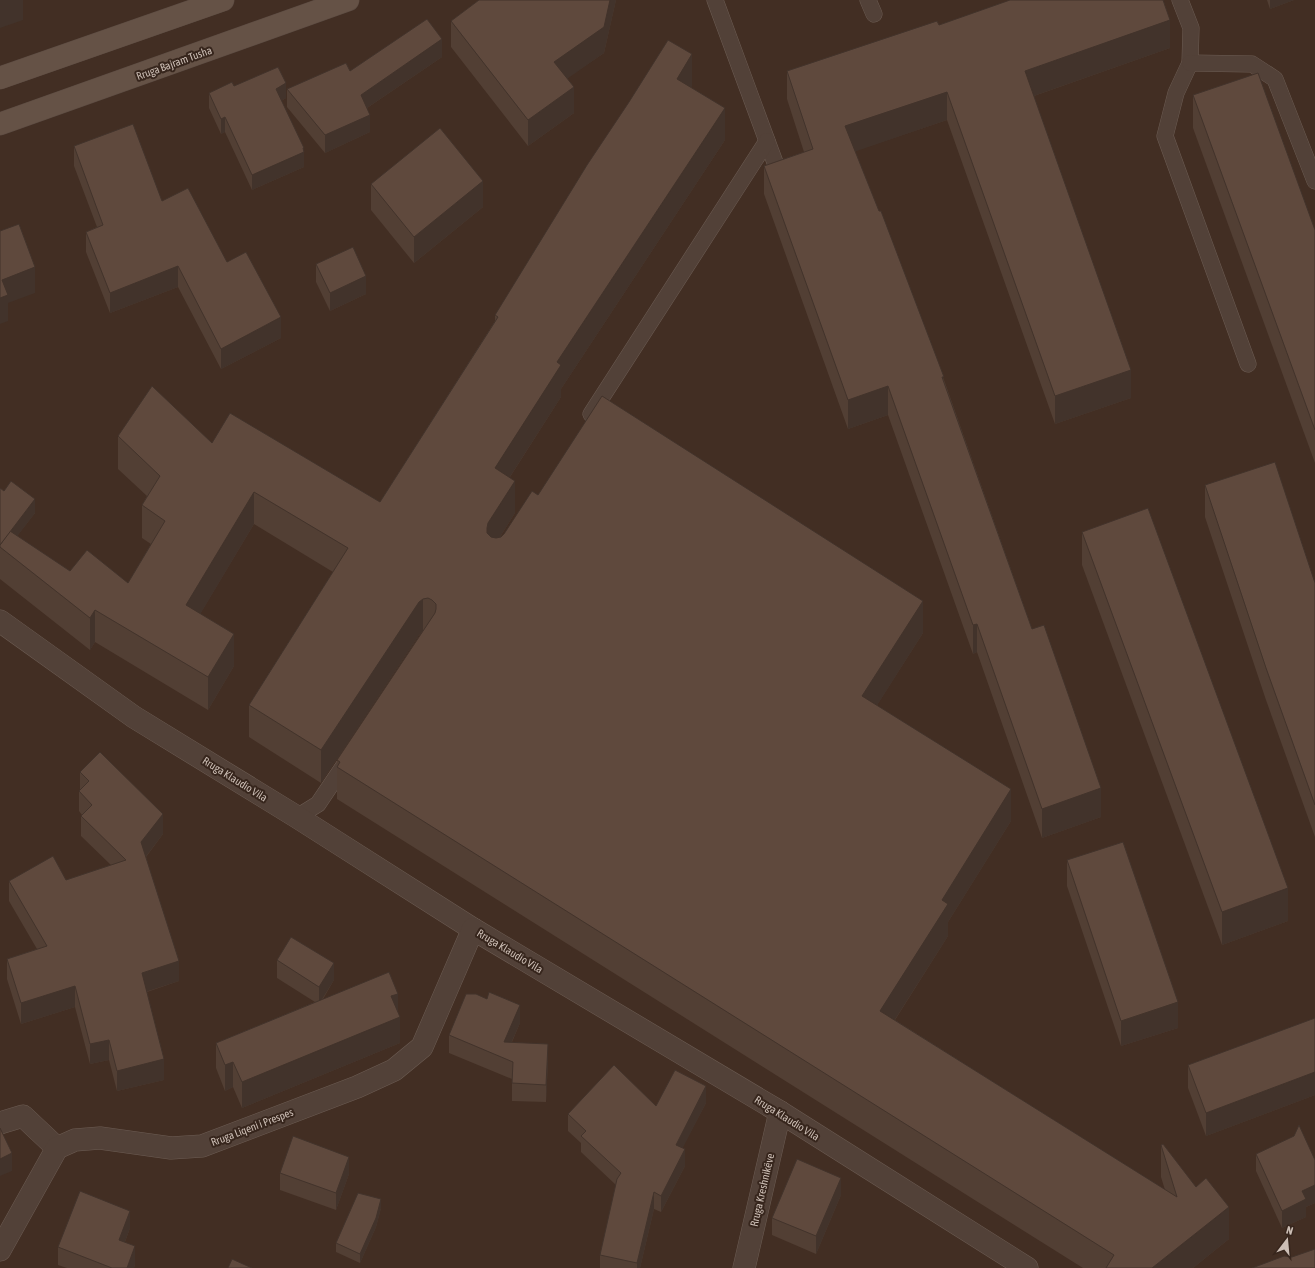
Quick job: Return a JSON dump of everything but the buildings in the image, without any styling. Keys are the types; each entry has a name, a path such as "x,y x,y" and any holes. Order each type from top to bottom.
{"main road":[{"path":"0,78 223,0"},
{"name":"Rruga Bajram Tusha","path":"0,124 348,0"}],"street":[{"name":"Rruga Klaudio Vila","path":"0,621 134,717 297,817 473,929 780,1112 1028,1268"},
{"name":"Rruga Liqeni i Prespes","path":"57,1148 75,1140 100,1138 171,1148 202,1146 357,1087 394,1070 422,1047 473,929"},
{"name":"Rruga Kreshnikëve","path":"744,1268 780,1112"},
{"path":"0,1124 23,1116 57,1148 0,1250"}],"lane":[{"path":"715,0 780,176"},
{"path":"1180,0 1191,28 1190,63 1176,93 1165,136 1248,364"},
{"path":"1190,63 1252,64 1275,80 1315,181"},
{"path":"582,428 767,141"},
{"path":"297,817 318,804 357,745"}]}
